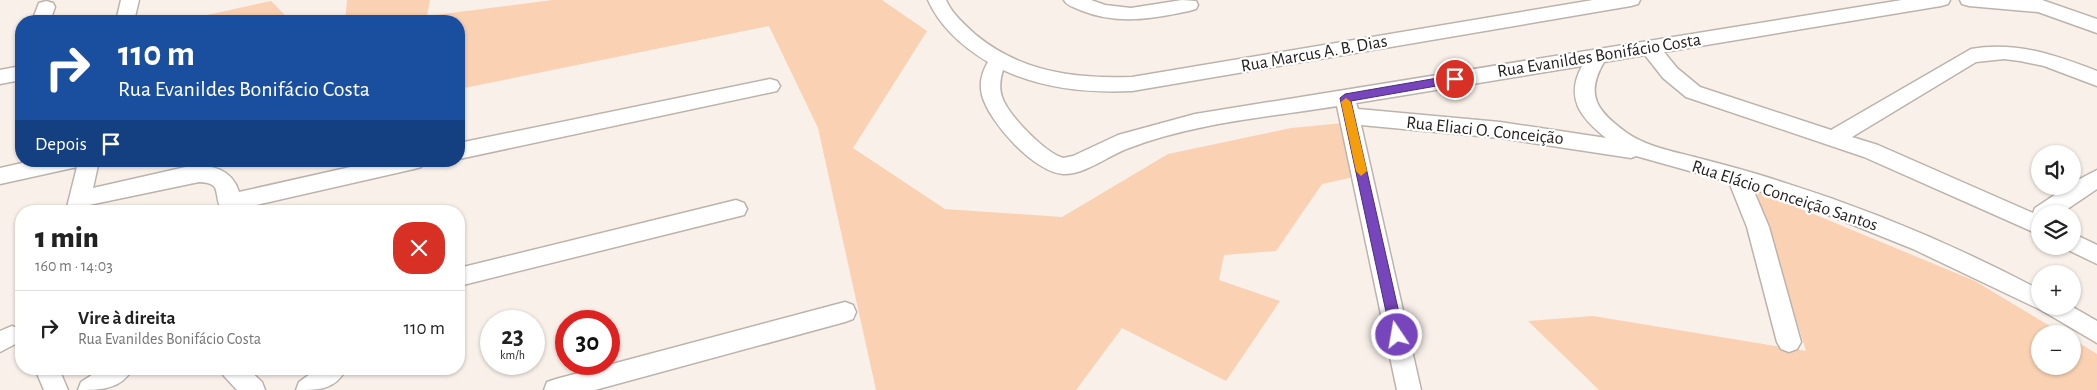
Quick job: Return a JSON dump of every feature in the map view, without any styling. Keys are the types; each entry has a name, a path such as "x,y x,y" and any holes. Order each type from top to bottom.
{"street":[{"path":"127,15 131,0"},
{"path":"1073,0 1095,10 1120,15 1134,15 1189,5"},
{"name":"Rua Marcus A. B. Dias","path":"938,3 967,38 998,61 1023,72 1051,80 1082,85 1132,84 1598,3 1631,0"},
{"name":"Rua Evanildes Bonifácio Costa","path":"998,61 990,73 990,88 999,111 1046,160 1059,166 1070,166 1106,148 1158,131 1195,122 1347,107 1598,56 1927,0 1941,0"},
{"path":"1969,0 2044,7"},
{"path":"2023,0 2097,26"},
{"path":"1650,48 1670,73 1693,92 1870,151 2031,216"},
{"path":"1834,138 1972,56 1986,52 2002,51 2023,54 2050,61 2097,79"},
{"name":"Rua Elácio Conceição Santos","path":"1598,56 1588,70 1582,84 1584,99 1596,118 1612,133 1639,151 1796,194 1908,236 1962,260 2031,296"},
{"path":"0,77 15,74"},
{"path":"465,150 554,130 660,111 770,86"},
{"path":"1347,107 1409,390"},
{"name":"Rua Eliaci O. Conceição","path":"1347,107 1639,151"},
{"path":"0,176 42,167"},
{"path":"88,167 79,205 190,174 205,173 217,176 225,183 230,192 229,205"},
{"path":"237,205 390,167"},
{"path":"1737,177 1758,227 1789,342"},
{"path":"2058,205 2097,178"},
{"path":"465,276 736,209"},
{"path":"2081,247 2097,255"},
{"path":"556,390 844,312"},
{"path":"2066,315 2097,333"},
{"path":"50,375 56,390"},
{"path":"90,390 111,375"},
{"path":"238,375 253,390"},
{"path":"308,390 327,375"}],"shaded area":[{"path":"347,0 430,0 427,15 346,15"},
{"path":"552,0 882,0 927,31 853,148 945,209 1062,217 1168,154 1291,128 1354,122 1358,176 1322,184 1276,251 1224,255 1219,280 1280,301 1226,381 1122,328 1076,390 876,390 818,128 769,26 465,88 465,15 435,15"},
{"path":"271,1 285,15 207,15"},
{"path":"1756,190 1975,281 2048,325 2031,325 2031,375 2081,375 2081,344 2097,354 2097,390 1599,390 1528,321 1593,316 1806,351"}],"slow traffic":[{"path":"1346,102 1361,171"}],"route":[{"path":"1397,335 1345,98 1455,79"}]}
